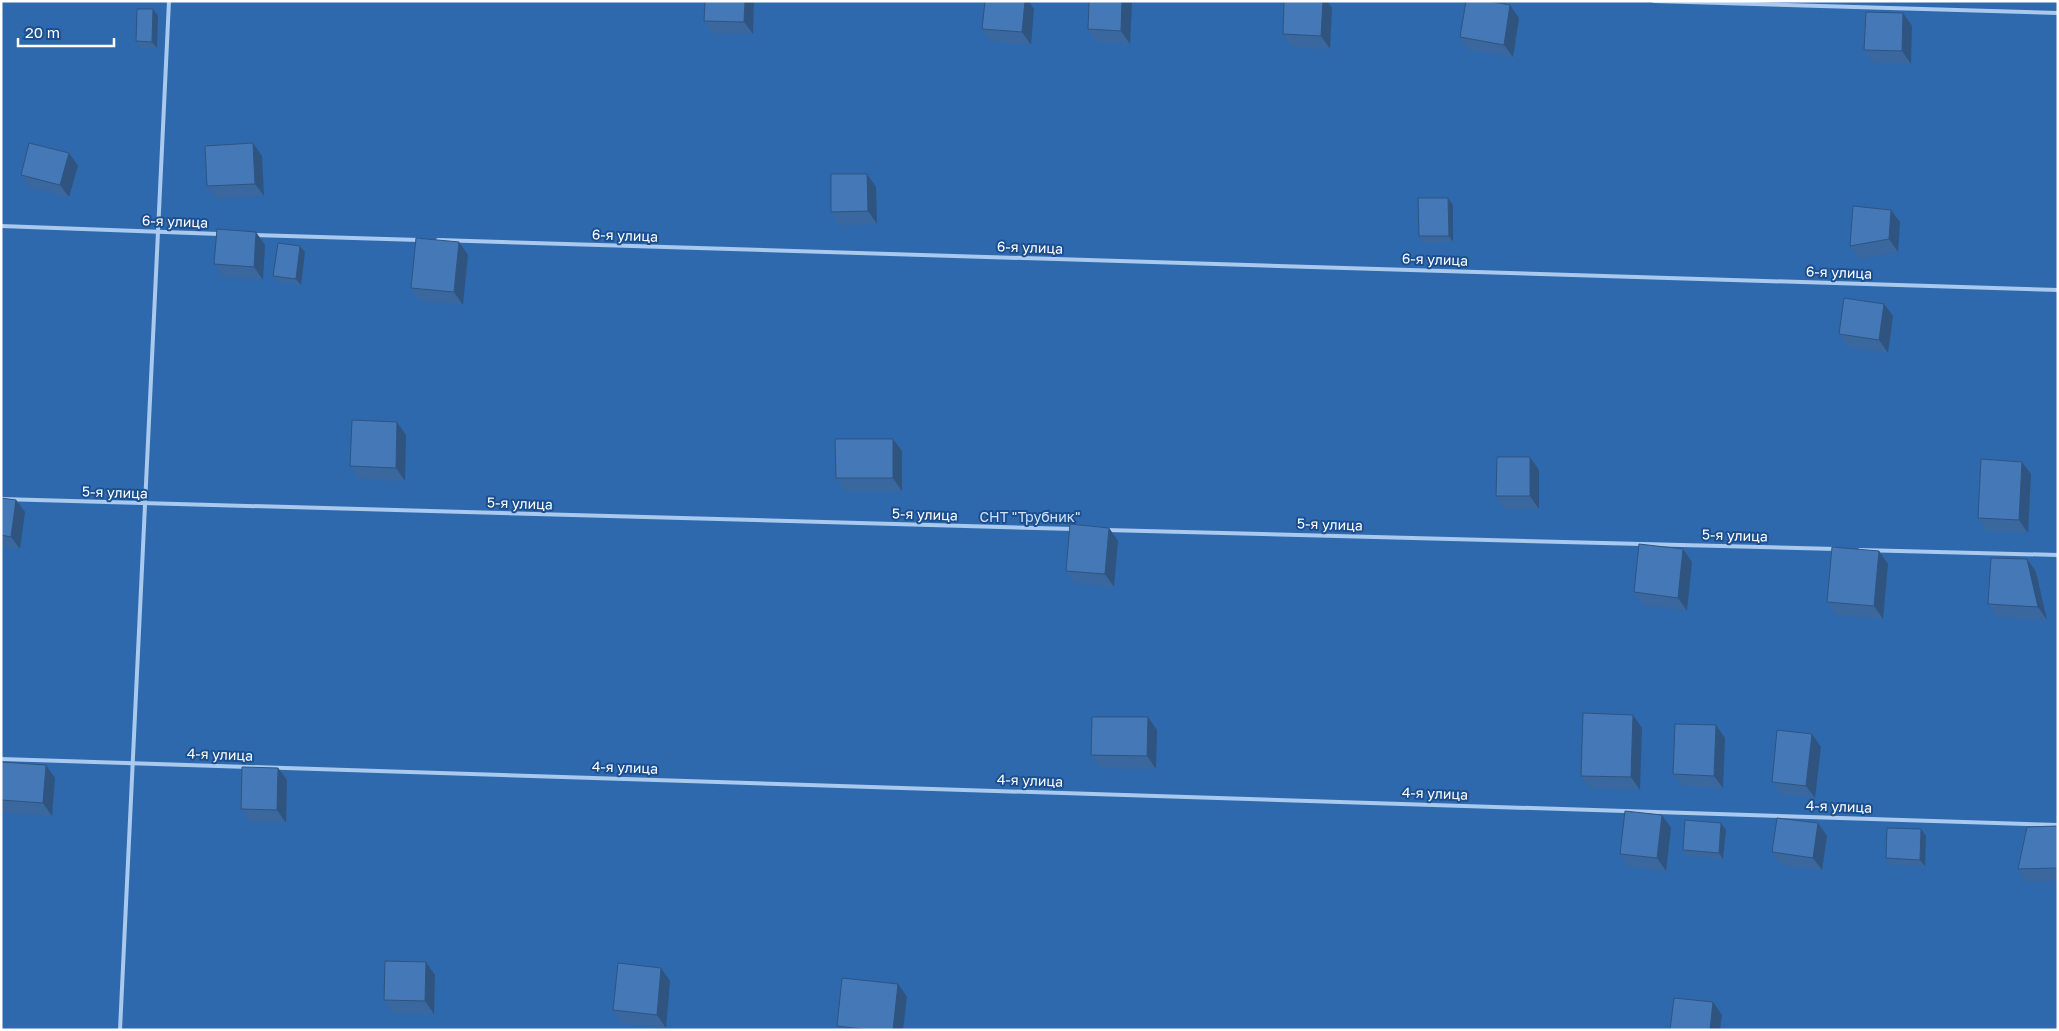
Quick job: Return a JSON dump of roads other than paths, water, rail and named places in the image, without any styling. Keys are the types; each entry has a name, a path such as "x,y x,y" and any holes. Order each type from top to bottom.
{"lane":[{"path":"120,1030 131,762 169,1"},
{"path":"1654,1 2058,13"},
{"name":"6-я улица","path":"1,226 228,234"},
{"path":"248,234 426,240"},
{"name":"6-я улица","path":"436,240 2058,290"},
{"name":"5-я улица","path":"1,499 144,505 1081,529"},
{"name":"5-я улица","path":"1101,530 1838,549"},
{"path":"1858,550 2058,555"},
{"name":"4-я улица","path":"1,759 2058,824"}],"park label":[{"name":"СНТ \"Трубник\"","path":"1030,516"}]}
